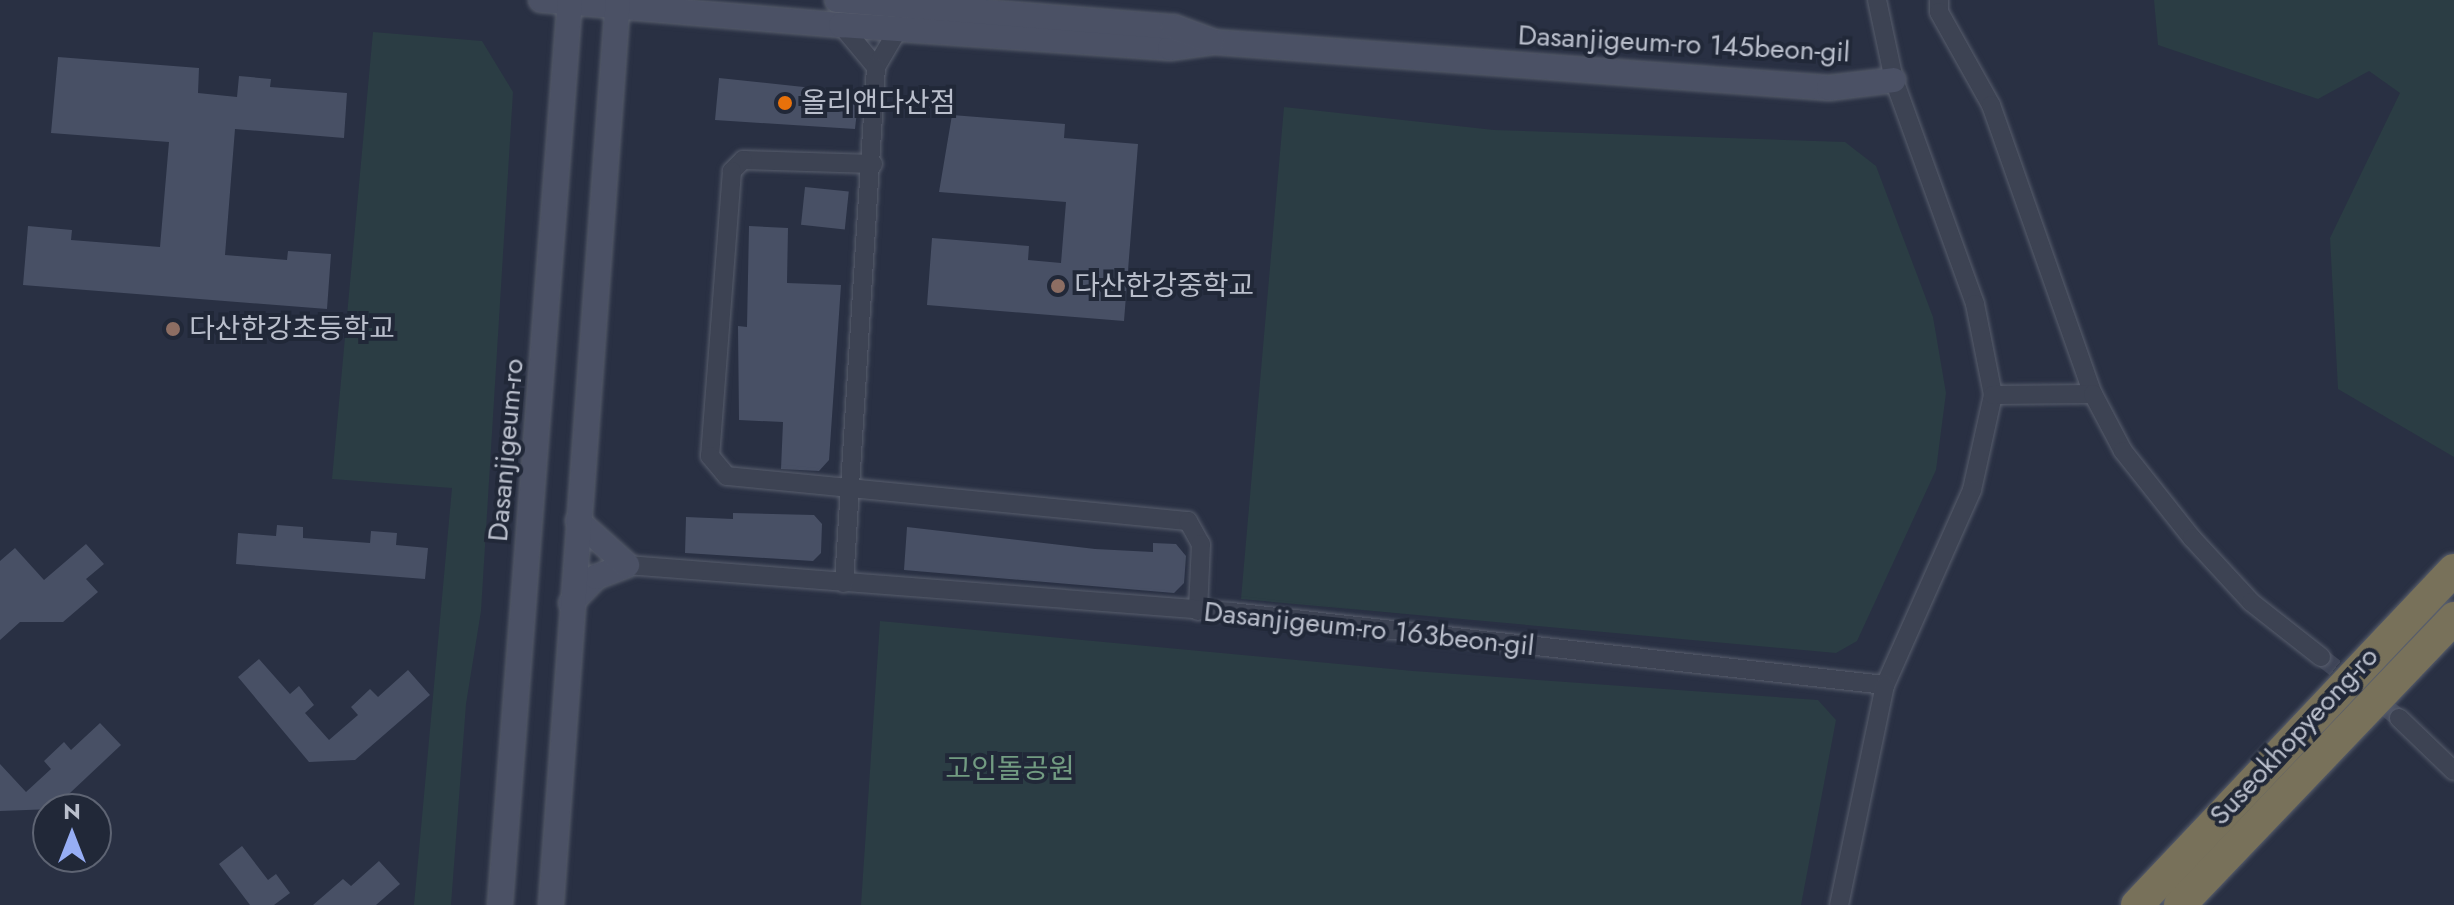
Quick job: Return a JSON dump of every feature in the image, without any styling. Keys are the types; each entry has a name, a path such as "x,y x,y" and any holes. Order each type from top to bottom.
{"highway":[{"name":"Suseokhopyeong-ro","path":"2137,905 2454,570"},
{"name":"Suseokhopyeong-ro","path":"2180,905 2454,618"}],"street":[{"name":"Dasanjigeum-ro 145beon-gil","path":"541,0 618,3 841,25 1170,48 1214,42 1829,88 1894,80"},
{"name":"Dasanjigeum-ro 145beon-gil","path":"837,0 1174,27 1214,42"},
{"path":"1839,905 1885,685 1972,490 1993,395 1975,304 1894,80 1877,0"},
{"path":"1939,0 1939,12 1991,105 2093,394 2123,451 2192,538 2251,602 2321,657"},
{"name":"Dasanjigeum-ro","path":"500,905 570,1"},
{"path":"551,905 571,603 618,3"},
{"path":"841,25 876,67"},
{"path":"844,583 873,164 876,67 899,28"},
{"path":"873,164 743,160 732,171 710,456 727,476 1188,521 1201,544 1198,611"},
{"path":"1993,395 2093,394"},
{"path":"571,603 596,577 627,565 578,521"},
{"name":"Dasanjigeum-ro 163beon-gil","path":"627,565 1198,611 1885,685"},
{"path":"2399,718 2454,771"}],"green space":[{"path":"2154,0 2454,0 2454,457 2338,389 2330,238 2400,93 2369,71 2318,99 2158,45"},
{"path":"373,32 482,41 513,92 481,611 466,704 451,905 414,905 452,488 332,479"},
{"path":"1284,107 1494,130 1845,142 1876,166 1933,317 1946,393 1936,470 1857,641 1836,653 1241,599"},
{"name":"고인돌공원","path":"880,621 1413,671 1818,700 1836,720 1801,905 861,905"}],"building":[{"path":"58,57 199,68 198,93 237,97 239,76 271,79 270,87 347,93 344,138 235,129 225,255 287,260 288,251 331,254 327,309 23,285 28,226 72,230 71,240 160,247 169,142 51,133"},
{"path":"719,78 859,93 855,129 715,120"},
{"path":"952,115 1065,124 1064,138 1138,144 1124,321 927,305 932,238 1029,246 1028,260 1061,263 1066,202 939,192"},
{"path":"805,187 849,192 845,229 801,225"},
{"path":"749,226 788,228 787,283 841,285 829,460 819,471 781,469 783,422 739,420 738,326 747,327"},
{"path":"733,513 814,515 822,524 821,553 813,561 685,553 686,517 733,519"},
{"path":"277,525 303,527 303,538 370,543 371,531 397,533 396,545 428,548 425,579 236,564 238,533 276,536"},
{"path":"907,527 1095,549 1153,552 1153,543 1176,544 1186,556 1184,583 1174,593 904,570"},
{"path":"86,544 104,564 86,579 98,592 63,622 20,622 0,640 0,561 15,548 44,580"},
{"path":"259,659 290,694 299,686 314,705 305,713 329,740 358,715 351,707 370,689 378,697 408,670 430,695 355,760 309,762 238,677"},
{"path":"100,723 121,745 70,793 32,793 32,810 0,811 0,764 26,792 51,769 44,761 64,742 71,750"},
{"path":"242,846 268,880 276,874 290,893 274,905 250,905 219,864"},
{"path":"379,861 400,884 376,905 313,905 343,879 351,886"}],"tunnel":[{"path":"2321,657 2399,718"}],"place":[{"name":"올리앤다산점","path":"785,103"},
{"name":"다산한강중학교","path":"1058,286"},
{"name":"다산한강초등학교","path":"173,329"}]}
